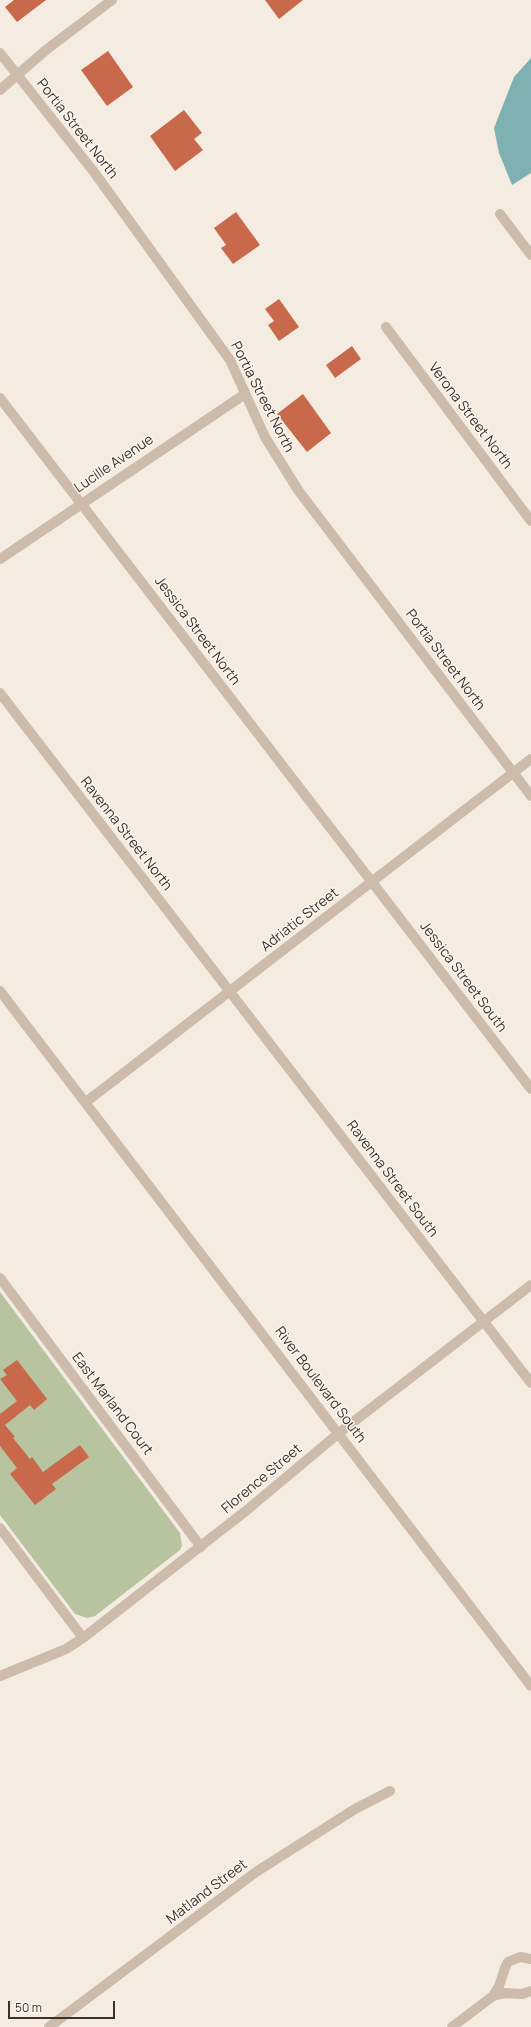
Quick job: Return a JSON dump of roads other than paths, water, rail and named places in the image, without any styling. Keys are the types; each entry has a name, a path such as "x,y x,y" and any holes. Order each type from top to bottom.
{"street":[{"path":"0,90 46,50 112,0"},
{"name":"Portia Street North","path":"0,53 94,172 201,317 230,360 265,437 298,490 531,796"},
{"path":"500,214 531,255"},
{"name":"Verona Street North","path":"386,327 531,521"},
{"name":"Lucille Avenue","path":"0,559 245,394"},
{"name":"Jessica Street North","path":"0,398 372,882"},
{"name":"Ravenna Street North","path":"0,693 231,992"},
{"name":"Adriatic Street","path":"86,1102 231,992 531,759"},
{"name":"Jessica Street South","path":"372,882 531,1089"},
{"name":"River Boulevard South","path":"0,990 531,1686"},
{"name":"Ravenna Street South","path":"231,992 531,1383"},
{"name":"East Marland Court","path":"0,1278 201,1547"},
{"name":"Florence Street","path":"0,1676 66,1649 83,1638 201,1547 339,1433 531,1285"},
{"path":"0,1528 83,1638"},
{"name":"Matland Street","path":"49,2027 256,1872 355,1809 390,1791"},
{"path":"452,2027 493,1996 499,1986 508,1962 520,1957 531,1959"},
{"path":"493,1996 505,1993 522,1994 531,1992"}],"water":[{"path":"531,58 531,173 512,185 499,153 494,128 514,77"}]}
